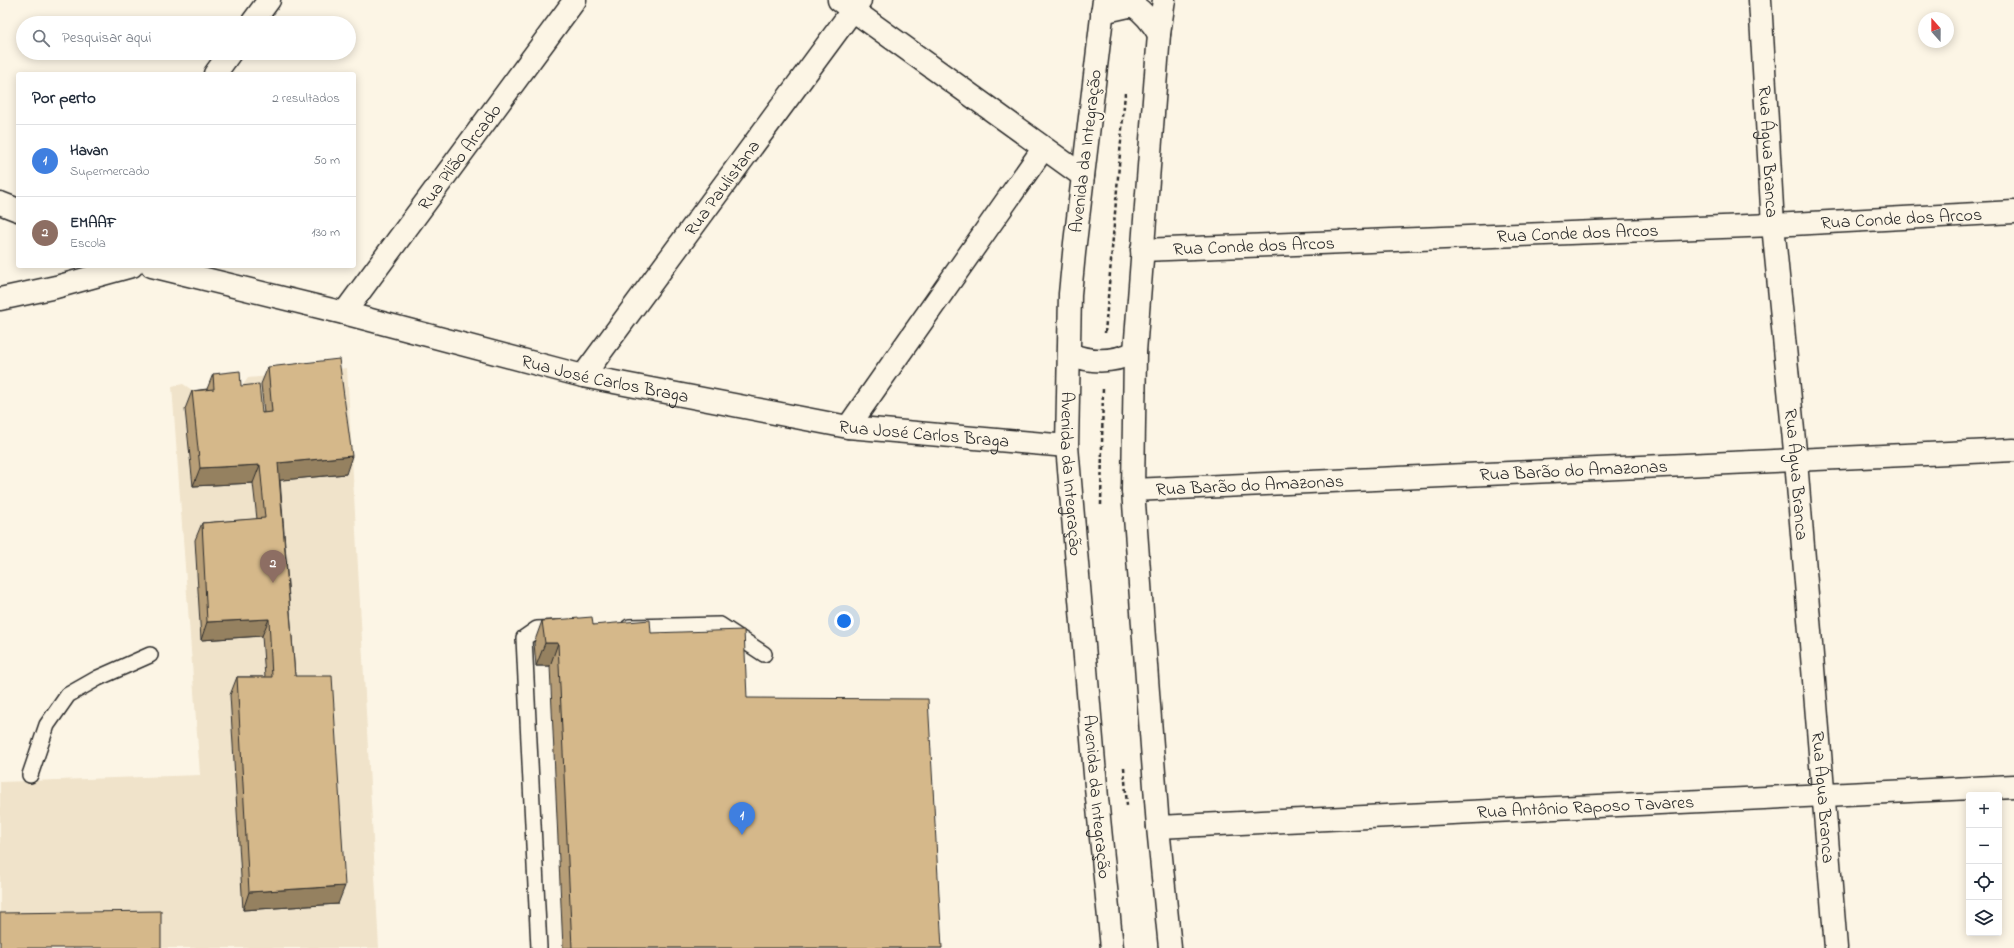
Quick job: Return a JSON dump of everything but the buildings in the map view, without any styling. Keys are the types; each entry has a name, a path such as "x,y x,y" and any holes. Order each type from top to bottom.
{"street":[{"path":"257,16 269,0"},
{"name":"Rua Pilão Arcado","path":"344,313 575,0"},
{"path":"1164,0 1159,34 1135,352 1133,490 1158,828 1170,948"},
{"name":"Rua Água Branca","path":"1760,0 1773,225 1796,461 1822,795 1836,948"},
{"path":"850,3 1043,149 1083,176"},
{"name":"Rua Paulistana","path":"583,376 850,3"},
{"path":"1103,6 1133,5 1151,20 1159,34"},
{"name":"Avenida da Integração","path":"1103,6 1070,294 1067,446 1112,948"},
{"path":"216,72 225,60"},
{"path":"848,428 1043,149"},
{"path":"0,203 16,209"},
{"name":"Rua Conde dos Arcos","path":"1142,250 1773,225 2014,212"},
{"path":"0,299 56,287 125,268"},
{"name":"Rua José Carlos Braga","path":"160,268 344,313 583,376 848,428 1067,446"},
{"path":"1069,354 1082,359 1103,362 1118,359 1135,352"},
{"name":"Rua Barão do Amazonas","path":"1133,490 2014,450"},
{"name":"Rua Antônio Raposo Tavares","path":"1158,828 2014,786"}],"lane":[{"path":"617,627 720,625 764,654"},
{"path":"539,948 524,638 537,629 577,628"},
{"path":"30,775 47,725 68,695 98,678 150,655"}],"shaded area":[{"path":"347,368 379,948 0,948 0,782 200,775 172,386 183,384 195,392 240,389 248,378"}],"place":[{"name":"EMAAF","path":"273,583"},
{"name":"Havan","path":"742,835"}]}
